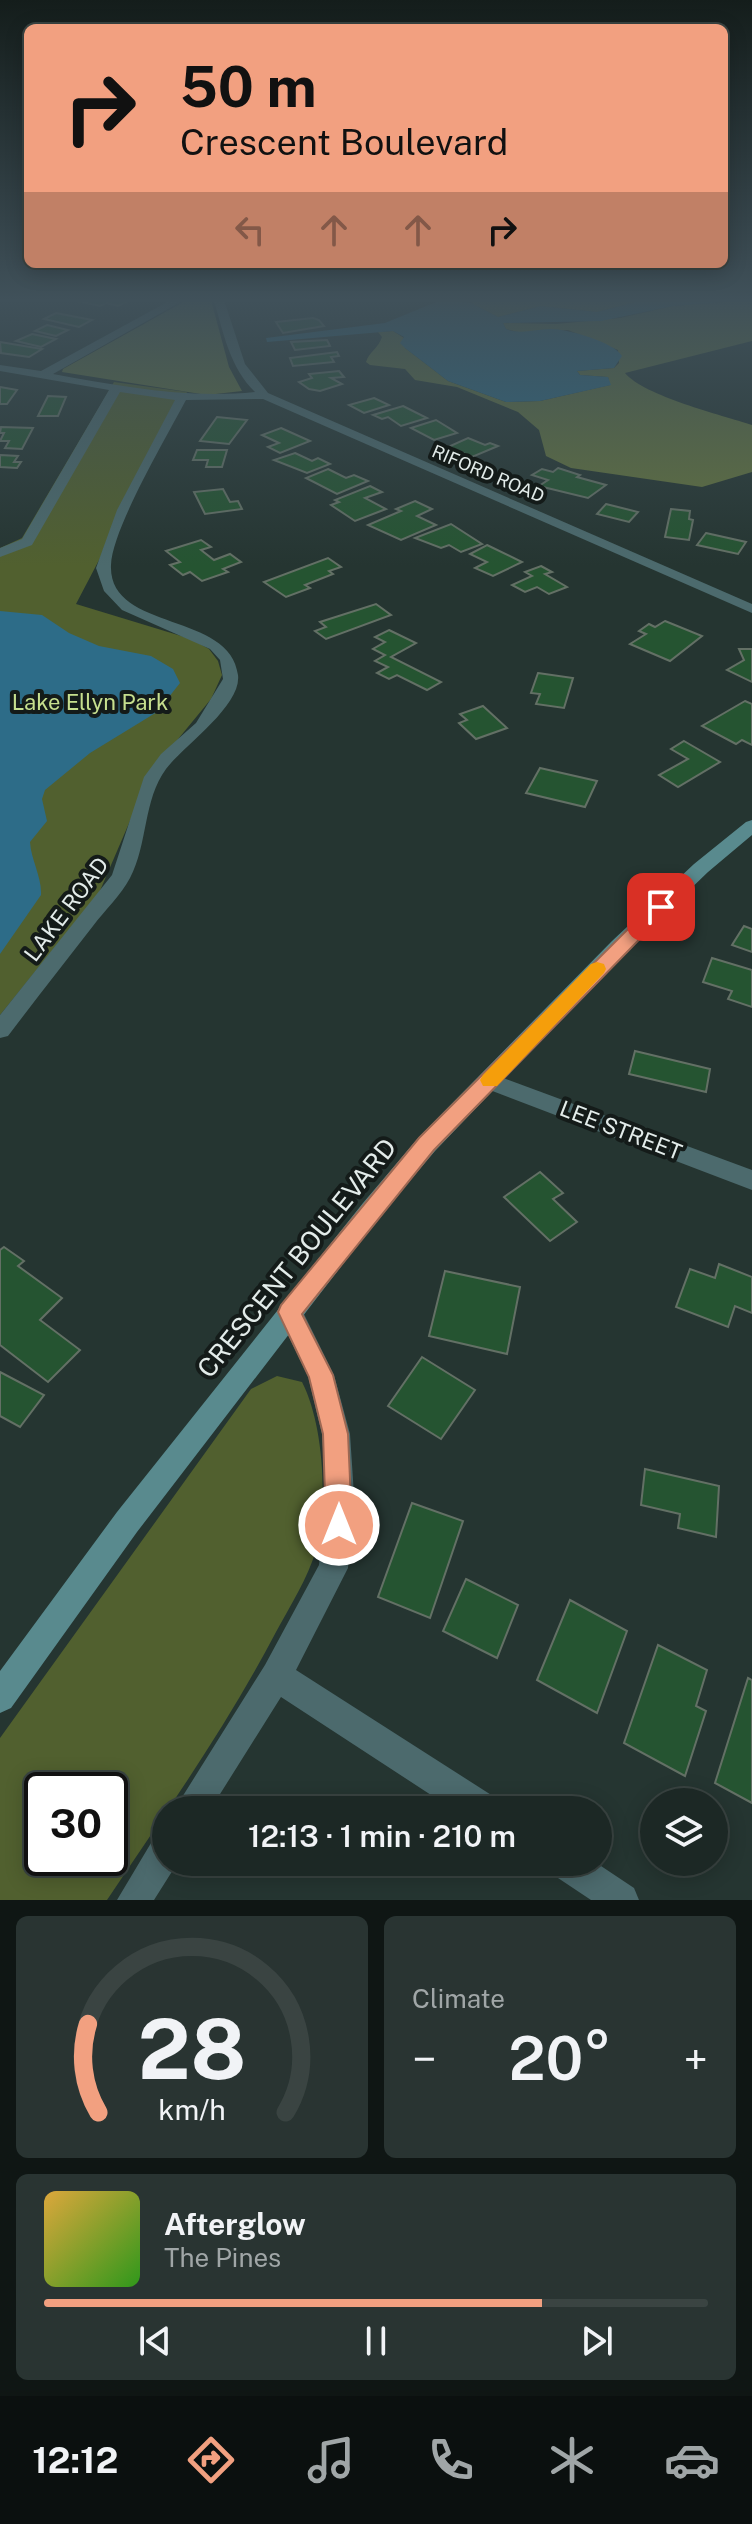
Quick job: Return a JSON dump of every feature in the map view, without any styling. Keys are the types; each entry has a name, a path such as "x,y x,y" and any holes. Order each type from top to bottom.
{"street":[{"path":"0,553 27,542 116,389"},
{"path":"129,389 217,399 264,395"},
{"name":"RIFORD ROAD","path":"257,389 264,395 752,609"},
{"name":"LAKE ROAD","path":"0,1030 121,877 133,853 151,780 159,767 201,728 232,682 230,664 220,647 201,636 157,624 128,606 112,588 103,567 110,540 183,396"},
{"name":"CRESCENT BOULEVARD","path":"0,1697 127,1522 290,1312 427,1144 619,946 701,868 752,826"},
{"name":"LEE STREET","path":"490,1081 752,1180"},
{"path":"200,1796 276,1676 333,1568 339,1525 336,1434 321,1375 290,1312"},
{"path":"276,1676 462,1796"},
{"path":"134,1900 152,1872"},
{"path":"585,1876 622,1900"}],"green space":[{"name":"Lake Ellyn Park","path":"110,389 187,392 76,604 191,639 209,649 218,661 222,675 211,699 151,772 99,893 0,1015 0,548 22,538"},
{"path":"167,389 242,391 207,395"},
{"path":"461,389 506,402 540,401 594,389 648,389 752,425 752,472 702,487 571,468 546,456 539,430 518,412"},
{"path":"277,1376 302,1382 315,1420 322,1464 322,1510 313,1560 257,1667 176,1796 152,1796 152,1832 128,1868 128,1772 24,1772 24,1876 123,1876 107,1900 0,1900 0,1738 251,1389"}],"water":[{"path":"469,389 595,389 540,401 506,402"},
{"path":"0,611 42,615 69,633 99,646 151,656 173,669 180,683 157,712 90,753 45,790 42,799 47,821 30,842 41,895 0,954"}],"building":[{"path":"0,389 17,390 7,404 0,404"},
{"path":"48,396 66,397 58,416 38,416"},
{"path":"374,398 389,405 364,413 349,405"},
{"path":"403,406 427,418 401,426 388,417 382,419 373,415"},
{"path":"217,417 247,420 229,444 200,441"},
{"path":"436,420 457,433 434,440 411,428"},
{"path":"1,427 33,428 22,449 5,448 9,441 0,441 4,433 0,433"},
{"path":"281,428 310,441 280,453 268,447 279,443 262,435"},
{"path":"468,438 498,446 472,457 448,447"},
{"path":"197,450 227,450 222,467 206,467 208,460 193,460"},
{"path":"295,453 312,461 318,458 330,464 307,473 274,460"},
{"path":"0,455 18,456 14,462 21,462 17,468 0,467"},
{"path":"558,468 606,485 588,498 539,486 548,480 532,475 542,469 553,472"},
{"path":"328,469 346,478 354,475 368,481 337,494 306,478"},
{"path":"370,486 382,492 365,498 386,509 355,521 331,505 339,502 335,500"},
{"path":"223,489 230,502 238,501 242,509 205,514 194,492"},
{"path":"415,501 432,509 417,516 436,525 401,540 368,525 401,511 396,509"},
{"path":"606,504 638,512 629,522 597,514"},
{"path":"671,509 690,511 689,519 693,520 689,540 665,537"},
{"path":"451,524 482,544 461,552 449,545 441,548 415,538"},
{"path":"706,533 746,542 738,554 697,545"},
{"path":"201,540 211,547 201,550 214,560 230,554 241,562 223,569 228,572 202,581 190,572 183,575 170,565 180,562 166,551"},
{"path":"487,545 522,562 493,576 475,568 487,562 470,554"},
{"path":"328,558 341,567 329,571 333,574 305,585 310,588 286,597 264,582"},
{"path":"541,566 552,572 545,574 567,587 549,594 537,587 525,592 512,585 532,576 525,572"},
{"path":"376,604 391,615 326,639 315,631 326,627 320,622"},
{"path":"665,621 702,636 670,661 630,644 646,634 639,631 649,624 655,627"},
{"path":"389,630 416,643 391,657 441,682 427,690 397,675 389,679 377,673 388,667 375,661 385,655 373,649 385,642 375,637"},
{"path":"739,649 752,649 752,682 727,670 744,660"},
{"path":"538,673 573,678 564,708 536,704 540,694 531,693"},
{"path":"745,701 752,704 752,745 742,740 736,744 702,726"},
{"path":"483,706 507,728 476,739 459,723 467,720 460,714"},
{"path":"684,741 720,762 678,787 659,775 688,759 671,749"},
{"path":"540,768 597,781 585,807 526,793"},
{"path":"744,926 752,929 752,952 732,945"},
{"path":"712,958 752,970 752,1007 728,999 732,991 703,982"},
{"path":"635,1051 710,1069 706,1092 629,1074"},
{"path":"540,1172 563,1193 553,1199 577,1222 550,1241 504,1197"},
{"path":"4,1247 24,1261 18,1266 62,1298 40,1320 80,1350 48,1382 0,1345 0,1250"},
{"path":"719,1264 752,1277 752,1313 735,1306 728,1327 676,1307 690,1269 715,1278"},
{"path":"445,1271 520,1287 507,1354 429,1336"},
{"path":"422,1357 475,1390 441,1439 388,1406"},
{"path":"0,1372 44,1395 20,1427 0,1416"},
{"path":"645,1469 719,1486 716,1537 678,1528 680,1514 641,1505"},
{"path":"412,1503 463,1521 430,1618 378,1597"},
{"path":"466,1579 518,1605 497,1658 443,1631"},
{"path":"570,1600 627,1631 597,1713 537,1680"},
{"path":"658,1645 707,1670 696,1706 706,1711 685,1776 624,1743"},
{"path":"748,1678 752,1680 752,1803 715,1783"}],"slow traffic":[{"path":"490,1080 597,969"}],"route":[{"path":"339,1525 336,1434 321,1375 290,1312 427,1144 619,946 661,907"}]}
